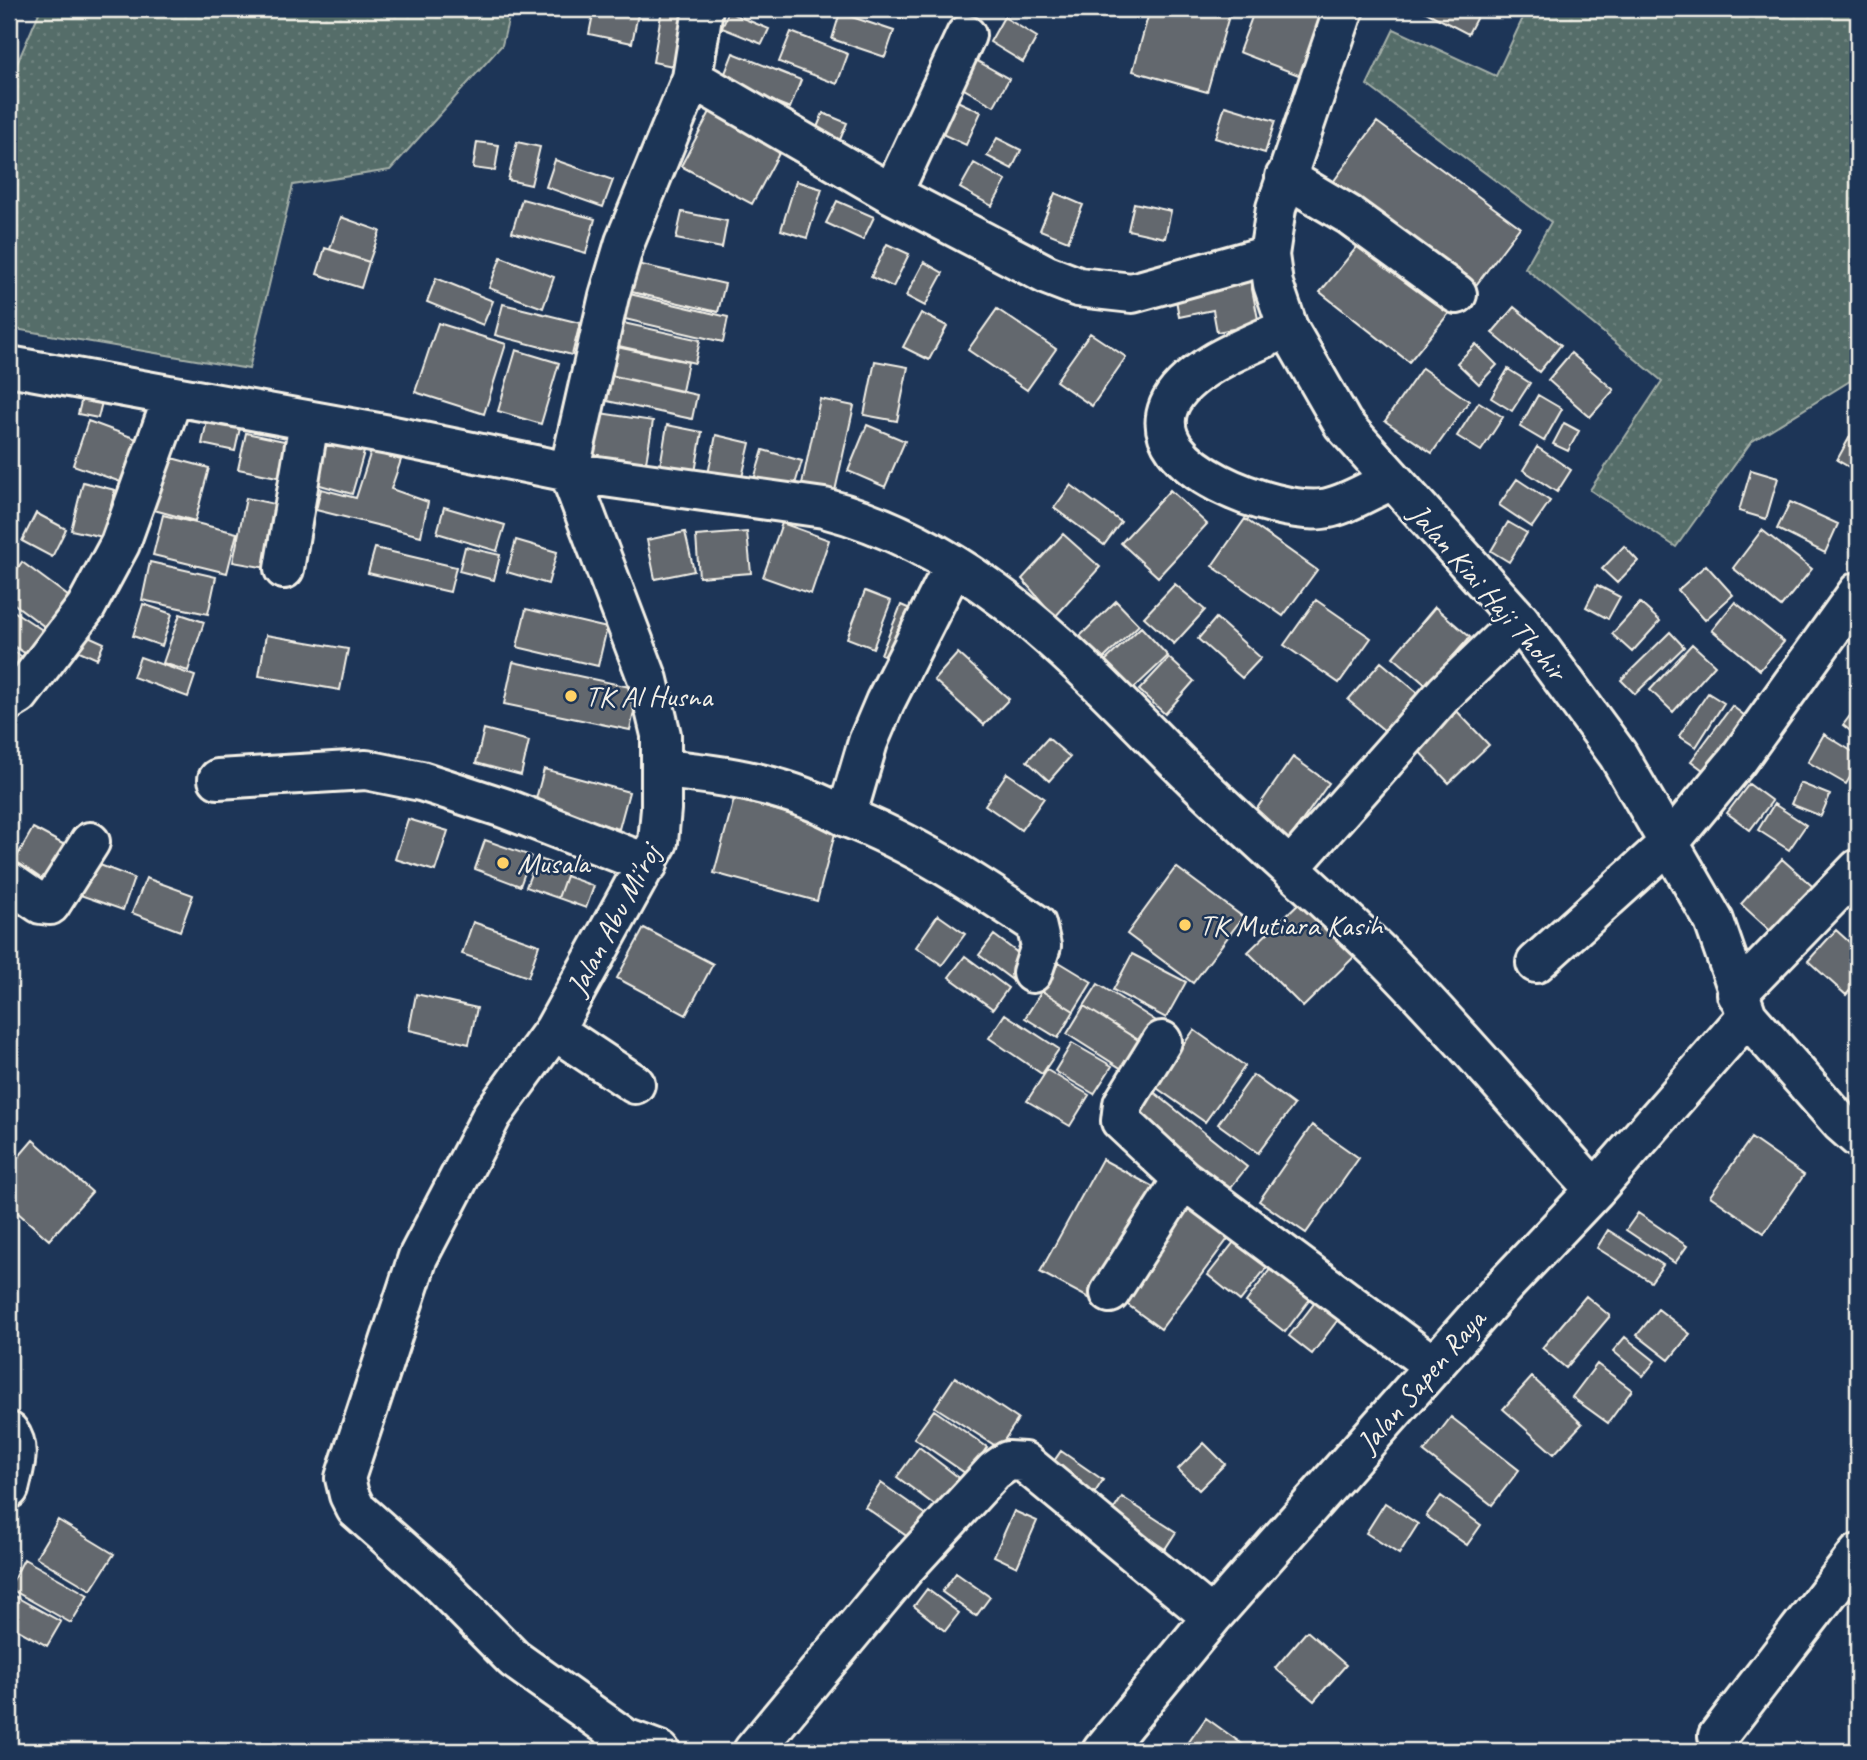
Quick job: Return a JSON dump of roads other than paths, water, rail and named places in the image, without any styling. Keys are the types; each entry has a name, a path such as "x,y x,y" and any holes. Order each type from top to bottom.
{"street":[{"path":"569,472 593,358 625,242 692,78 703,9"},
{"name":"Jalan Kiai Haji Thohir","path":"1344,9 1285,177 1269,256 1273,284 1288,328 1343,424 1391,481 1520,621 1618,755 1714,921 1742,1005 1841,1123 1858,1138"},
{"path":"892,194 966,35"},
{"path":"692,78 892,194 1047,275 1078,288 1132,293 1269,256"},
{"path":"1285,177 1349,215 1457,294"},
{"path":"1288,328 1240,349 1188,380 1169,407 1166,428 1177,455 1216,482 1281,508 1324,509 1391,481"},
{"path":"9,366 569,472 824,508 875,524 954,565 1031,618 1114,695 1180,764 1291,867 1387,961 1595,1190"},
{"path":"9,701 19,695 86,607 120,544 173,397"},
{"path":"284,569 309,422"},
{"name":"Jalan Abu Mi'roj","path":"569,472 648,680 661,735 658,842 554,1030 492,1115 418,1257 345,1478 349,1496 356,1509 434,1578 514,1659 625,1738 660,1751"},
{"path":"846,817 868,742 885,702 954,565"},
{"path":"1536,964 1670,842 1737,761 1858,592"},
{"path":"1291,867 1445,693 1520,621"},
{"path":"662,769 717,775 766,785 824,804 846,817 904,842 987,891 1036,925 1041,941 1032,973"},
{"path":"218,779 366,770 421,781 504,808 648,864"},
{"path":"9,882 41,904 50,905 90,842"},
{"name":"Jalan Sapen Raya","path":"1102,1751 1212,1617 1434,1366 1595,1190 1742,1005 1858,869"},
{"path":"554,1030 635,1084"},
{"path":"1162,1041 1123,1104 1121,1121 1182,1179 1434,1366"},
{"path":"1110,1293 1182,1179"},
{"path":"9,1432 15,1440 17,1452 9,1489"},
{"path":"752,1751 905,1568 994,1471 1008,1461 1024,1462 1212,1617"},
{"path":"1718,1736 1858,1554"}],"place":[{"name":"TK Al Husna","path":"571,696"},
{"name":"Musala","path":"503,863"},
{"name":"TK Mutiara Kasih","path":"1185,925"}]}
